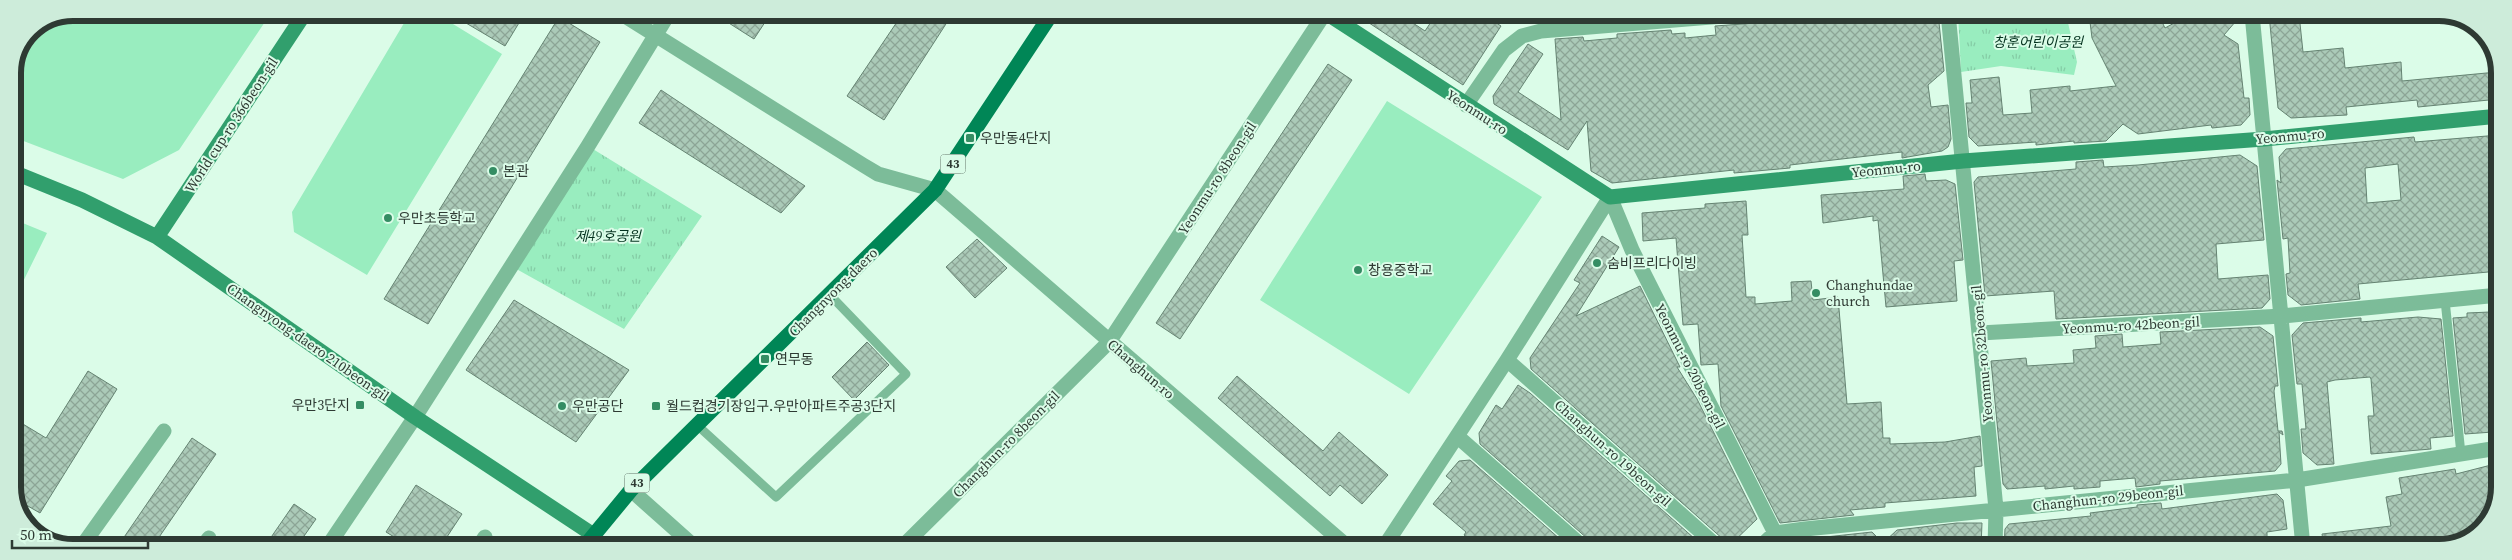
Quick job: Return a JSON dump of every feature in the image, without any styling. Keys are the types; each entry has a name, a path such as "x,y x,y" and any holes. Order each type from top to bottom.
{"main road":[{"name":"Changnyong-daero","path":"589,539 630,490 935,190 1047,21"}],"street":[{"name":"World cup-ro 366beon-gil","path":"157,237 300,21"},
{"path":"633,21 871,170 935,190"},
{"path":"337,539 588,146 663,21"},
{"name":"Yeonmu-ro 8beon-gil","path":"1109,342 1321,21"},
{"name":"Yeonmu-ro","path":"1338,21 1610,197 1963,161 2264,139 2491,117"},
{"path":"1466,105 1504,50 1522,36 1587,21"},
{"name":"Yeonmu-ro 32beon-gil","path":"1949,21 1996,510 1995,539"},
{"path":"2253,21 2302,539"},
{"name":"Changnyong-daero 210beon-gil","path":"21,175 82,200 157,237 587,539"},
{"name":"Changhun-ro","path":"935,190 1339,539"},
{"path":"1389,539 1507,360 1610,197"},
{"name":"Yeonmu-ro 20beon-gil","path":"1610,197 1632,250 1775,533"},
{"path":"2446,300 2491,296"},
{"name":"Yeonmu-ro 42beon-gil","path":"1980,333 2282,316 2446,300"},
{"name":"Changhun-ro 8beon-gil","path":"910,539 1109,342"},
{"name":"Changhun-ro 19beon-gil","path":"1507,360 1709,539"},
{"path":"87,539 164,431"},
{"path":"1456,436 1574,539"},
{"name":"Changhun-ro 29beon-gil","path":"1775,533 2297,480 2491,449"},
{"path":"630,490 686,539"},
{"path":"1769,539 1775,533"}],"lane":[{"path":"697,425 776,497 906,374 830,295"},
{"path":"2446,300 2460,454"}],"green space":[{"path":"73,21 266,21 179,150 123,179 21,140 22,63 25,53 36,36 53,25"},
{"path":"405,21 448,21 502,54 367,275 294,232 292,212"},
{"name":"창훈어린이공원","path":"1958,21 2068,21 2077,62 2074,75 2001,66 1961,72"},
{"path":"1387,101 1542,197 1409,394 1260,300"},
{"name":"제49호공원","path":"588,146 702,216 624,329 511,266"},
{"path":"21,222 47,233 21,286"}],"building":[{"path":"463,21 520,21 505,46"},
{"name":"본관","path":"557,21 566,21 600,42 428,324 384,299"},
{"path":"726,21 766,21 754,39"},
{"path":"898,21 948,21 884,120 847,96"},
{"path":"1366,21 1410,21 1425,31 1432,21 1493,21 1501,26 1463,85"},
{"path":"1782,21 1939,21 1944,71 1928,85 1931,107 1948,105 1951,139 1948,147 1942,151 1902,158 1902,152 1790,165 1790,168 1734,173 1734,170 1612,183 1591,171 1587,121 1568,150 1494,104 1493,96 1528,44 1543,54 1518,92 1561,120 1555,39 1583,37 1584,41 1617,38 1617,34 1671,30 1672,34 1685,33 1685,38 1716,35 1715,26"},
{"path":"2090,21 2162,21 2165,28 2178,21 2236,21 2224,35 2238,44 2244,98 2249,98 2250,115 2241,125 2212,128 2211,125 2138,134 2123,124 2106,141 2074,143 2074,141 2036,145 2036,142 1978,146 1969,137 1966,103 1972,103 1970,80 1999,77 2003,115 2032,113 2030,90 2070,86 2070,91 2116,86 2092,38"},
{"path":"2270,21 2300,21 2303,52 2343,48 2345,68 2401,62 2402,81 2491,73 2491,100 2418,107 2417,100 2346,107 2347,115 2291,118 2278,108"},
{"path":"1328,64 1352,80 1180,339 1156,323"},
{"path":"661,90 805,186 781,213 639,123"},
{"path":"2491,136 2491,272 2358,284 2360,299 2301,305 2288,295 2286,274 2290,273 2288,238 2283,239 2277,180 2281,183 2279,157 2286,149 2414,137 2415,142","holes":["2398,164 2401,200 2367,203 2365,168"]},
{"path":"2240,155 2257,166 2264,240 2216,244 2218,279 2268,275 2270,299 2262,308 2056,319 2054,291 1985,296 1974,182 1978,177 2076,169 2076,162 2103,160 2104,167"},
{"path":"1925,174 1926,181 1946,180 1955,184 1963,260 1954,261 1957,301 1886,307 1878,220 1873,221 1873,216 1823,223 1821,195 1904,189 1903,176"},
{"path":"1746,201 1748,235 1742,235 1746,297 1755,297 1755,304 1792,301 1791,282 1811,281 1813,300 1838,297 1847,404 1881,402 1883,438 1890,438 1890,444 1945,442 1980,436 1982,466 1974,467 1976,496 1885,503 1885,507 1850,510 1854,515 1780,523 1721,406 1718,364 1701,365 1698,324 1683,325 1676,238 1643,241 1642,213 1705,208 1705,204"},
{"path":"1602,236 1619,247 1576,316 1640,286 1680,367 1677,367 1697,399 1757,519 1736,539 1723,539 1531,369 1530,358 1580,283 1574,280"},
{"path":"977,239 1007,268 975,298 946,267"},
{"name":"우만공단","path":"514,300 629,370 576,442 466,370"},
{"path":"2490,312 2491,432 2465,434 2453,318 2467,317 2467,313"},
{"path":"2418,317 2441,319 2453,436 2430,438 2431,449 2371,454 2368,416 2374,416 2371,379 2370,377 2335,380 2327,382 2334,464 2317,465 2303,453 2301,429 2306,429 2302,384 2297,384 2292,335 2303,323 2361,318 2361,322"},
{"path":"2260,327 2273,336 2278,386 2275,386 2274,391 2278,431 2282,431 2283,435 2279,432 2281,464 2275,471 2160,481 2160,484 2136,487 2135,478 2100,481 2100,487 2074,489 2074,486 2045,489 2045,486 2007,489 2003,484 1991,361 2026,358 2027,366 2074,363 2073,350 2096,348 2095,336 2122,334 2123,347 2161,344 2160,332"},
{"path":"867,342 889,365 854,400 832,377"},
{"path":"88,371 117,389 40,513 24,504 23,500 21,490 21,423 46,438"},
{"path":"1237,376 1323,451 1339,432 1388,475 1362,504 1340,485 1330,496 1218,398"},
{"path":"1518,385 1530,393 1695,539 1588,539 1480,444 1479,433 1496,405 1502,409"},
{"path":"192,438 216,454 158,539 123,539"},
{"path":"1470,460 1560,539 1469,539 1464,535 1466,532 1433,504 1452,481 1446,476 1459,461"},
{"path":"2491,465 2491,487 2488,504 2478,521 2465,532 2449,538 2439,539 2323,539 2322,534 2391,526 2386,497 2402,494 2399,478 2455,469 2456,474"},
{"path":"416,485 462,514 446,539 398,539 386,532"},
{"path":"2277,494 2283,500 2287,529 2267,532 2267,539 2004,539 2005,529 2009,524 2091,516 2090,513 2137,507 2137,505 2161,503 2162,509"},
{"path":"294,504 316,519 302,539 270,539"},
{"path":"1957,523 1982,523 1981,539 1887,539 1897,530"},
{"path":"1872,532 1879,539 1807,539"}],"place":[{"name":"우만동4단지","path":"970,138"},
{"name":"본관","path":"493,171"},
{"name":"우만초등학교","path":"388,218"},
{"name":"숨비프리다이빙","path":"1597,263"},
{"name":"창용중학교","path":"1358,270"},
{"name":"Changhundae church","path":"1816,293"},
{"name":"연무동","path":"765,359"},
{"name":"우만3단지","path":"360,405"},
{"name":"우만공단","path":"562,406"},
{"name":"월드컵경기장입구.우만아파트주공3단지","path":"656,406"}]}
